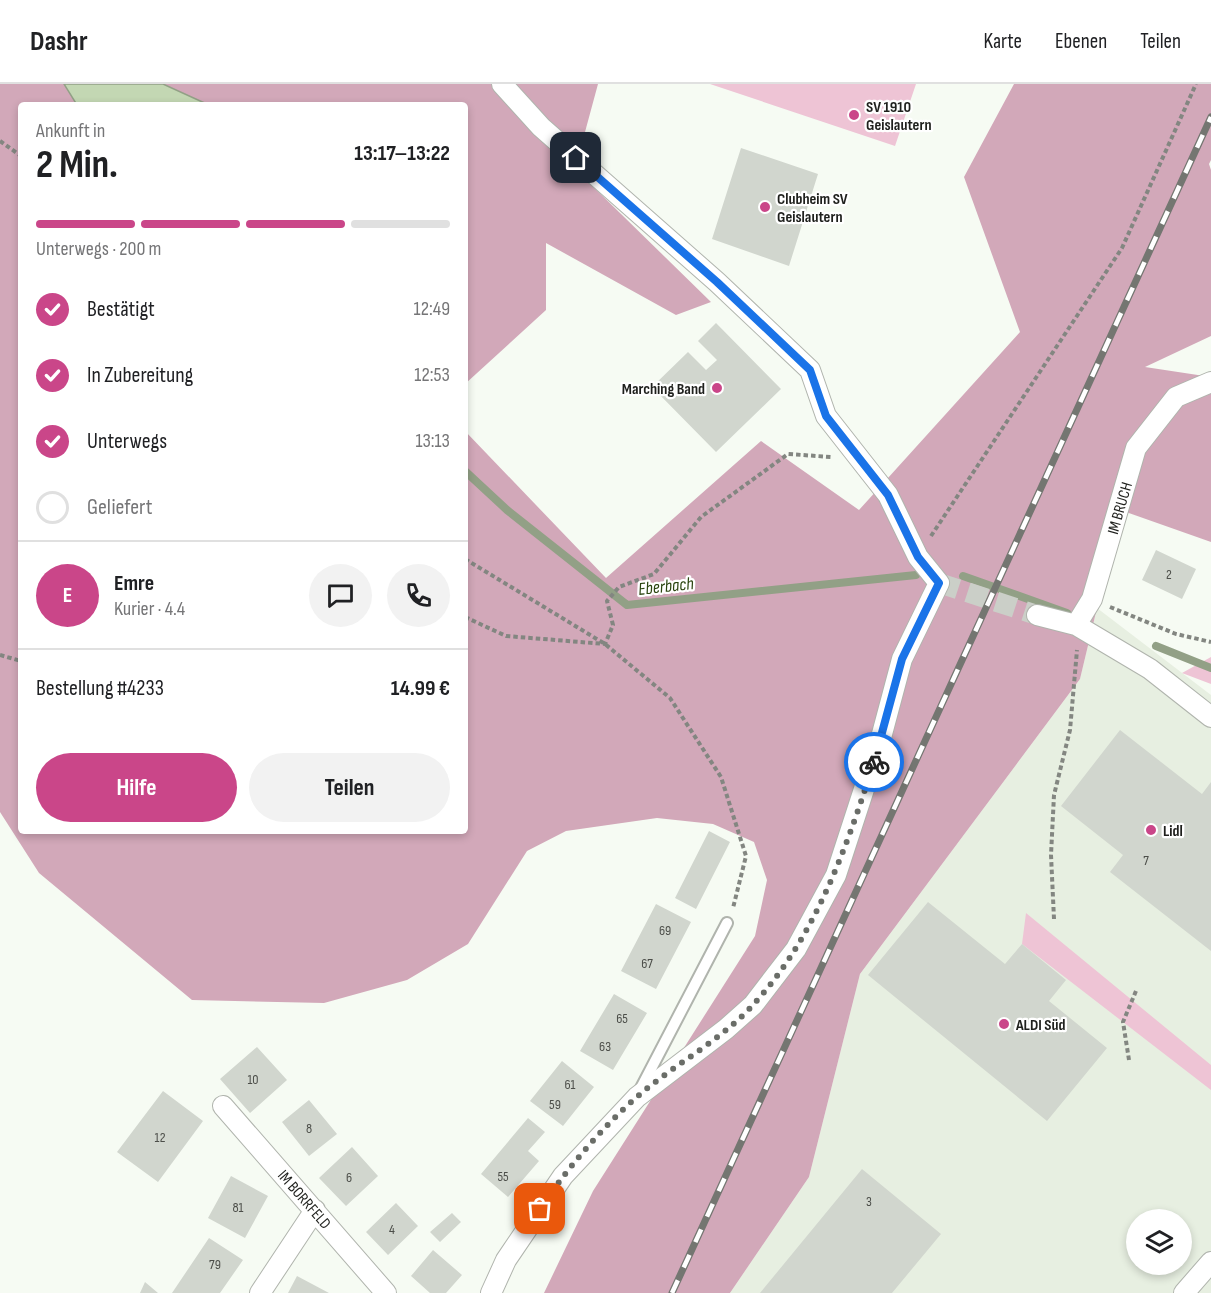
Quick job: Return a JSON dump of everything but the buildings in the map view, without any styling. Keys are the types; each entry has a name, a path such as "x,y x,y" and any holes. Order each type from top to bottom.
{"street":[{"path":"491,1293 506,1260 563,1176 637,1097 726,1029 753,1005 796,949 836,875 882,734 902,659 939,583 918,557 888,495 826,416 810,370 717,282 541,127 502,84"},
{"name":"IM BRUCH","path":"1072,624 1092,599 1136,448 1176,397 1211,382"},
{"path":"1037,615 1072,624 1150,669 1211,717"},
{"name":"IM BORRFELD","path":"223,1106 387,1293"},
{"path":"260,1293 315,1210"},
{"path":"1184,1293 1211,1262"}],"lane":[{"path":"637,1097 727,923"}],"path":[{"path":"918,557 1122,248 1196,84"},
{"path":"0,141 18,154"},
{"path":"605,644 613,625 607,601 619,587 654,574 701,517 720,503 788,454 859,459"},
{"path":"468,561 605,644 670,698 721,777 746,856 736,899 727,923"},
{"path":"1092,599 1176,634 1211,642"},
{"path":"468,618 506,636 605,644"},
{"path":"1054,919 1051,855 1054,795 1070,730 1078,653 1072,624"},
{"path":"0,655 18,660"},
{"path":"1129,1060 1123,1022 1136,990"}],"shaded area":[{"path":"0,84 64,84 75,102 18,102 18,834 468,834 468,434 606,578 761,441 859,510 1020,332 964,177 1014,84 1211,84 1211,160 1209,164 1211,170 1211,336 1145,367 1211,377 1211,542 1126,512 1097,608 1080,679 860,974 809,1177 730,1293 544,1293 593,1191 755,936 767,880 754,842 713,824 657,818 566,831 527,851 468,944 407,980 324,1003 192,1000 39,873 0,812"},
{"path":"64,84 163,84 202,102 75,102"},
{"path":"163,84 598,84 575,169 711,302 676,315 546,243 546,310 468,381 468,102 202,102"},
{"name":"SV 1910 Geislautern","path":"710,84 916,84 895,146"},
{"path":"1097,608 1211,695 1211,1293 730,1293 809,1177 860,974 1080,679"},
{"path":"1211,657 1211,684 1182,673"},
{"path":"1026,913 1211,1065 1211,1090 1022,944"}],"waterway":[{"name":"Eberbach","path":"468,474 507,510 627,605 916,575"},
{"name":"Eberbach","path":"963,576 1067,613"},
{"name":"Eberbach","path":"1156,646 1211,668"}],"tunnel":[{"path":"939,583 1037,615"}],"railway":[{"path":"672,1293 1211,117"}],"way so far":[{"path":"540,1209 563,1176 637,1097 726,1029 753,1005 796,949 836,875 874,762"}],"place":[{"name":"SV 1910 Geislautern","path":"854,115"},
{"name":"Clubheim SV Geislautern","path":"765,207"},
{"name":"Marching Band","path":"717,388"},
{"name":"Lidl","path":"1151,830"},
{"name":"ALDI Süd","path":"1004,1024"}],"route":[{"path":"576,158 717,282 810,370 826,416 888,495 918,557 939,583 902,659 874,762"}]}
